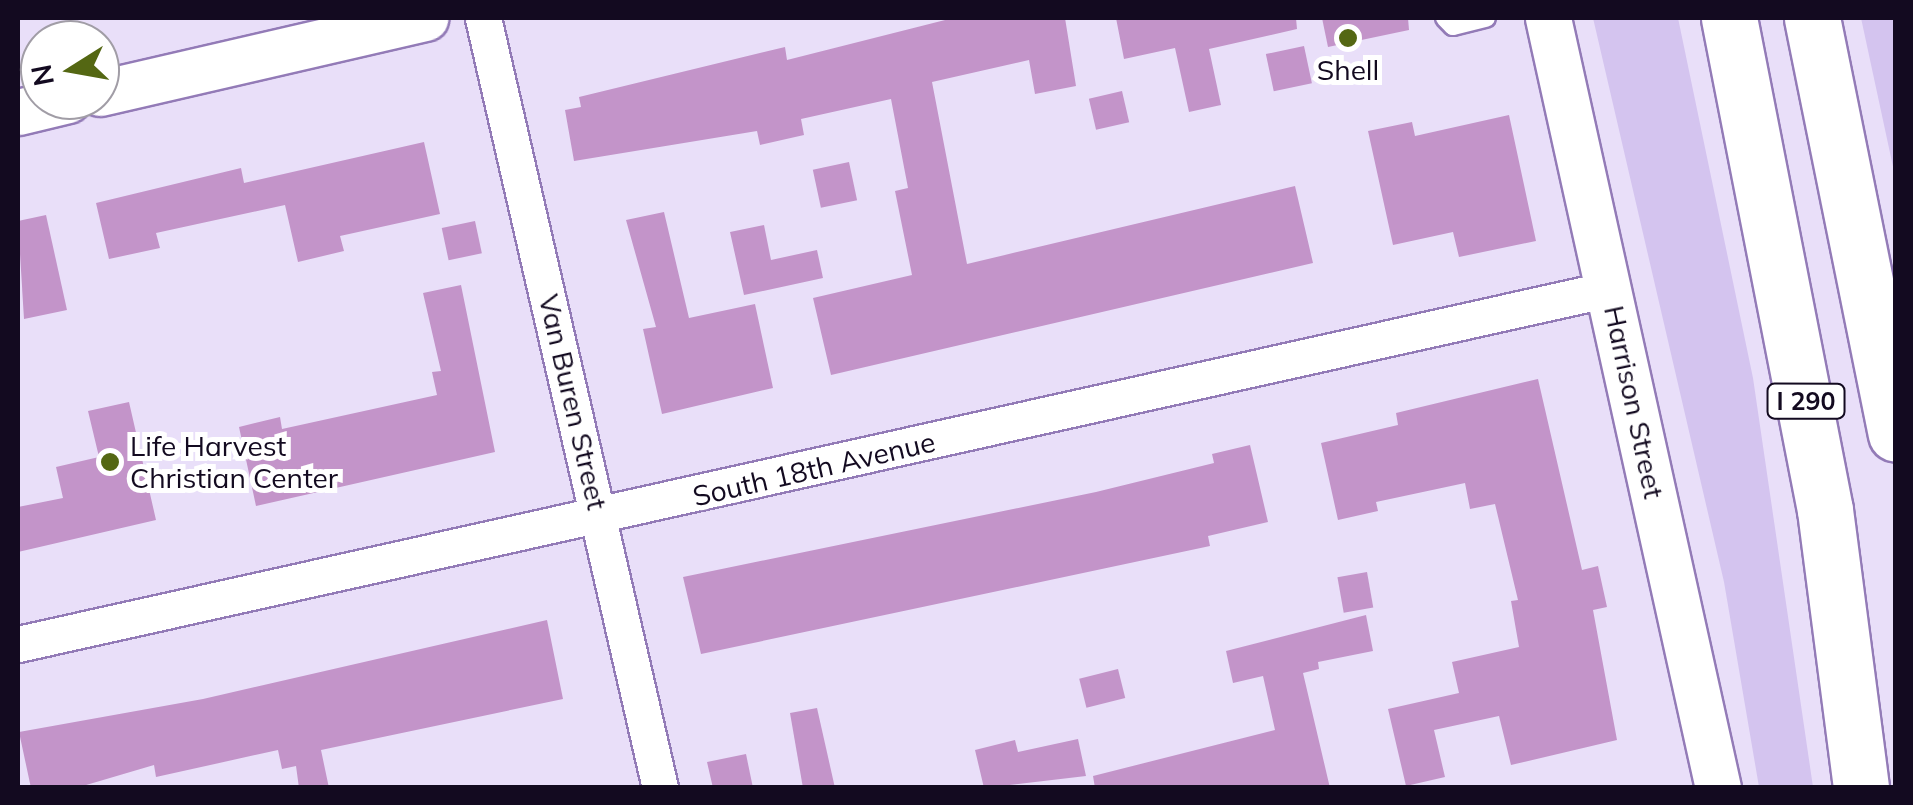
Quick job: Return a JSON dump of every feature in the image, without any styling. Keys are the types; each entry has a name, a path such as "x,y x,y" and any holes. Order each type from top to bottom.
{"highway":[{"name":"I 290","path":"1728,18 1826,510 1861,788"},
{"name":"I 290","path":"1812,18 1896,434"}],"street":[{"path":"120,87 426,18"},
{"name":"Van Buren Street","path":"483,18 660,788"},
{"name":"Harrison Street","path":"1548,18 1718,788"},
{"name":"South 18th Avenue","path":"18,644 1609,290"}],"lane":[{"path":"1444,18 1453,26 1486,18"}],"shaded area":[{"path":"1593,18 1678,18 1753,378 1813,787 1759,787 1724,582"},
{"path":"1861,18 1895,18 1895,176"}],"building":[{"path":"953,18 1065,18 1076,86 1035,94 1029,60 932,82 967,264 1295,186 1313,263 831,375 813,298 912,275 895,191 908,188 891,99 801,119 804,135 760,145 757,131 574,161 565,110 581,107 579,97 785,47 787,60"},
{"path":"1116,18 1296,18 1297,29 1209,49 1221,105 1189,112 1175,48 1124,59"},
{"name":"Shell","path":"1322,18 1408,18 1409,30 1328,47"},
{"path":"1304,46 1312,83 1274,91 1266,54"},
{"path":"1122,91 1129,122 1096,130 1089,99"},
{"path":"1509,115 1536,241 1459,257 1453,232 1393,245 1368,131 1412,122 1415,136"},
{"path":"424,142 440,214 340,236 344,251 298,262 285,205 156,233 160,248 109,259 96,203 241,168 244,183"},
{"path":"849,162 857,200 821,208 813,170"},
{"path":"664,212 689,318 755,304 773,388 662,414 643,329 656,327 626,220"},
{"path":"46,215 67,310 24,319 18,221"},
{"path":"475,221 482,253 449,260 442,228"},
{"path":"764,225 771,260 817,250 823,278 744,295 730,232"},
{"path":"461,285 495,452 256,506 239,427 280,417 282,429 437,395 432,372 441,371 423,293"},
{"path":"1538,379 1582,570 1598,566 1607,607 1593,610 1617,740 1511,765 1499,716 1434,730 1445,777 1406,786 1388,709 1459,693 1452,662 1519,647 1511,601 1518,600 1495,504 1470,509 1465,483 1376,502 1378,511 1338,520 1321,443 1398,425 1396,413"},
{"name":"Life Harvest Christian Center","path":"129,402 156,520 18,552 18,507 63,498 56,467 99,457 88,411"},
{"path":"1250,445 1268,522 1208,536 1210,546 701,654 683,577 1096,492 1214,463 1212,454"},
{"path":"1367,572 1373,607 1344,613 1337,577"},
{"path":"1366,615 1373,651 1318,662 1319,669 1303,673 1330,788 1095,788 1093,776 1275,730 1263,676 1233,683 1226,651"},
{"path":"547,620 563,699 321,750 329,788 299,788 296,766 282,769 278,750 156,777 154,765 76,788 31,788 19,732 203,699"},
{"path":"1118,669 1125,698 1086,708 1079,679"},
{"path":"817,708 835,788 803,788 790,713"},
{"path":"1078,739 1086,776 984,788 975,750 1015,740 1018,752"},
{"path":"746,754 753,788 713,788 707,762"}],"place":[{"name":"Shell","path":"1348,38"},
{"name":"Life Harvest Christian Center","path":"110,462"}]}
